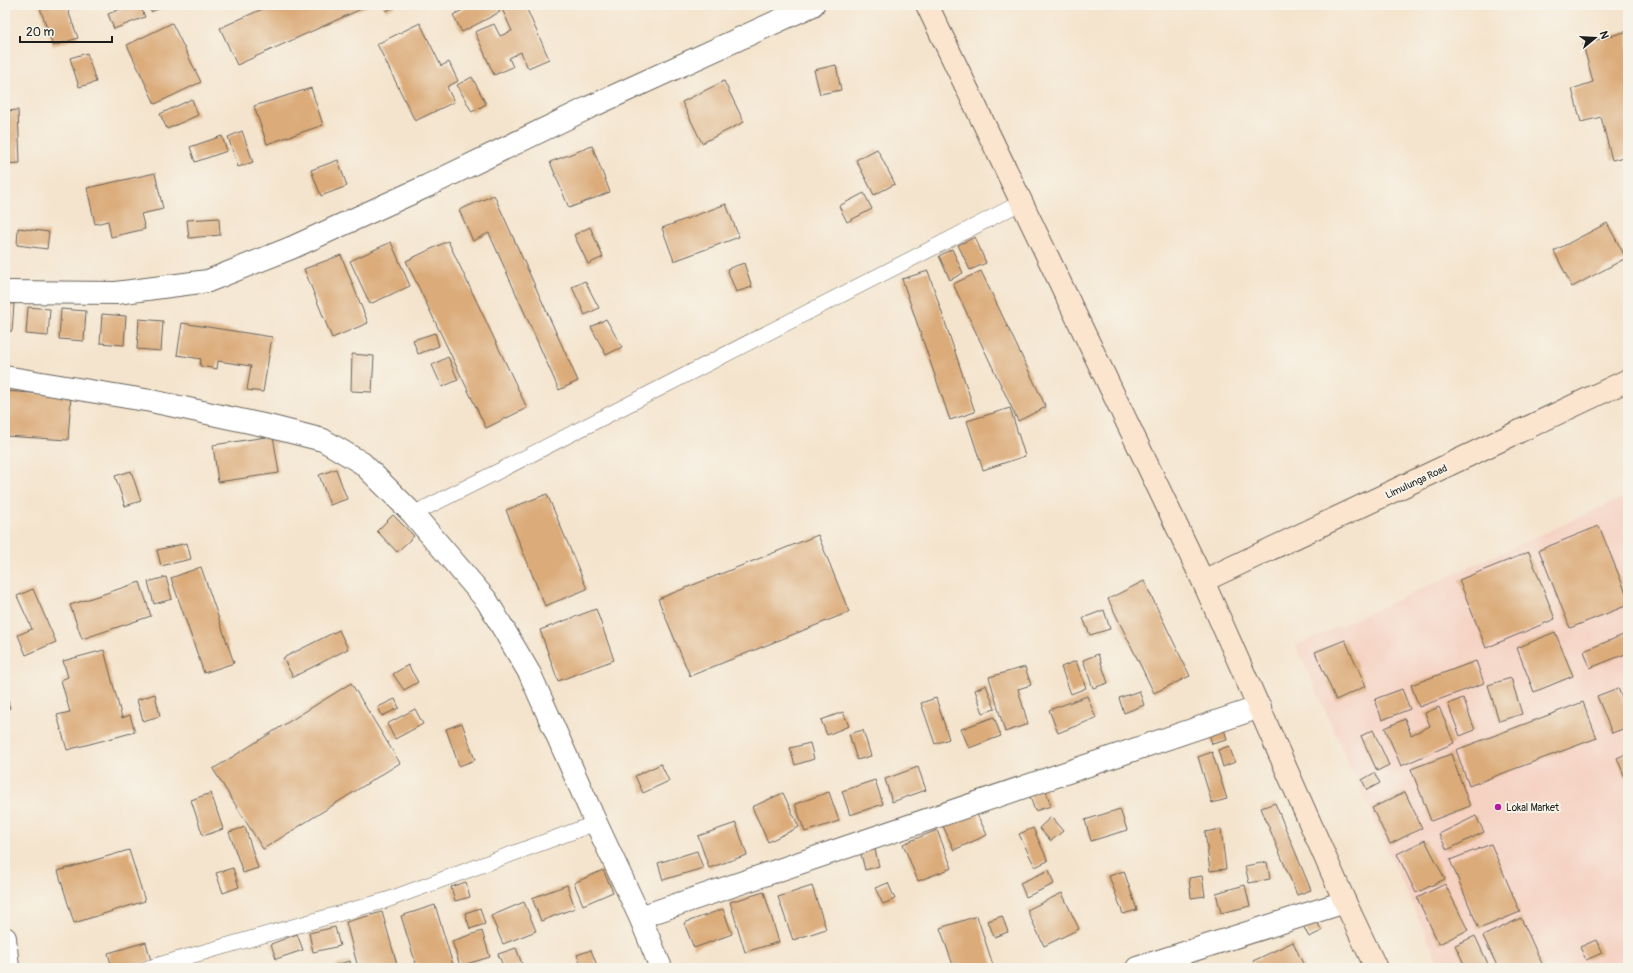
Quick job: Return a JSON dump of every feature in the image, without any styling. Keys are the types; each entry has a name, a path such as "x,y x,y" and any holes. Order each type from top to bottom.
{"main road":[{"path":"927,5 1203,581 1345,902 1376,968"},
{"name":"Limulunga Road","path":"1203,581 1628,380"}],"street":[{"path":"5,292 116,293 208,281 291,248 420,190 590,107 813,5"},
{"path":"5,377 151,401 323,440 362,463 413,514 487,602 530,674 596,823 640,917 661,968"},
{"path":"640,917 1260,707"},
{"path":"1137,968 1345,902"},
{"path":"5,938 8,968"}],"lane":[{"path":"413,514 504,469 1022,202"},
{"path":"148,968 387,900 596,823"}],"shaded area":[{"name":"Lokal Market","path":"1628,495 1628,968 1441,968 1296,646"}],"building":[{"path":"39,5 66,5 78,38 53,46"},
{"path":"130,5 140,5 145,17 114,29 108,14"},
{"path":"148,5 167,5 151,12"},
{"path":"271,5 370,5 237,65 220,28"},
{"path":"383,5 398,5 386,11"},
{"path":"472,5 496,5 500,12 462,32 453,15"},
{"path":"512,5 525,5 549,59 528,68 521,52 509,58 513,67 494,75 475,32 494,24 500,36 512,31 502,9"},
{"path":"172,23 201,82 155,104 127,45"},
{"path":"420,23 441,66 449,62 458,81 447,87 454,102 415,121 377,44"},
{"path":"1628,31 1628,156 1612,160 1601,117 1581,122 1572,89 1593,82 1583,44"},
{"path":"87,53 96,82 79,87 70,58"},
{"path":"836,65 841,90 820,94 814,70"},
{"path":"472,77 486,104 472,112 457,85"},
{"path":"724,81 744,122 702,143 682,102"},
{"path":"311,88 323,125 267,144 254,106"},
{"path":"192,99 198,115 167,129 160,114"},
{"path":"18,110 20,163 5,164 5,111"},
{"path":"242,131 253,162 238,167 228,137"},
{"path":"222,136 227,151 195,162 190,147"},
{"path":"592,146 610,192 569,208 550,162"},
{"path":"877,149 895,184 874,195 856,160"},
{"path":"338,160 347,186 321,196 311,170"},
{"path":"155,173 163,209 141,214 145,229 111,237 108,221 95,224 87,188"},
{"path":"864,193 872,209 847,222 839,206"},
{"path":"494,195 578,381 559,390 489,233 473,241 459,210"},
{"path":"726,204 739,237 674,261 662,228"},
{"path":"219,218 220,235 189,238 187,220"},
{"path":"1607,223 1626,258 1572,287 1554,251"},
{"path":"590,227 603,257 588,264 574,235"},
{"path":"18,228 49,232 47,249 17,245"},
{"path":"975,237 986,263 970,270 958,245"},
{"path":"448,241 527,408 486,428 406,261"},
{"path":"391,242 410,286 370,304 350,261"},
{"path":"952,249 963,273 950,280 939,256"},
{"path":"341,255 368,323 332,338 304,269"},
{"path":"744,263 752,287 736,292 727,269"},
{"path":"928,271 975,412 950,420 902,279"},
{"path":"981,271 1046,407 1018,421 953,284"},
{"path":"585,281 599,308 585,315 572,287"},
{"path":"5,303 14,304 12,331 5,331"},
{"path":"28,307 50,309 48,336 26,334"},
{"path":"61,309 86,311 84,341 59,339"},
{"path":"102,314 126,316 124,345 100,343"},
{"path":"139,319 163,321 161,351 137,349"},
{"path":"606,319 622,347 606,355 591,327"},
{"path":"182,323 272,337 263,392 247,390 251,366 218,361 217,369 200,366 201,359 177,355"},
{"path":"435,333 439,346 418,354 413,340"},
{"path":"352,354 374,356 372,392 351,391"},
{"path":"448,357 458,380 442,387 432,365"},
{"path":"5,391 71,396 68,440 5,436"},
{"path":"1010,408 1025,456 983,470 967,421"},
{"path":"273,436 279,473 218,482 213,445"},
{"path":"336,469 347,499 330,505 319,475"},
{"path":"131,471 141,501 125,506 115,476"},
{"path":"547,494 587,589 545,606 506,510"},
{"path":"393,515 414,536 397,552 377,531"},
{"path":"1599,526 1628,598 1628,605 1570,628 1539,550"},
{"path":"818,535 849,612 690,676 658,599"},
{"path":"187,543 191,559 161,566 157,550"},
{"path":"1529,552 1555,619 1486,648 1459,580"},
{"path":"201,567 234,663 204,673 171,578"},
{"path":"166,577 172,599 154,604 148,582"},
{"path":"1144,581 1190,676 1154,693 1108,599"},
{"path":"140,582 151,616 82,639 70,605"},
{"path":"33,589 56,642 26,655 18,635 32,629 17,596"},
{"path":"596,609 614,660 558,681 540,630"},
{"path":"1104,610 1110,629 1090,635 1083,618"},
{"path":"339,630 348,649 293,677 283,658"},
{"path":"1555,632 1573,676 1534,692 1517,648"},
{"path":"1628,633 1628,653 1590,668 1584,651"},
{"path":"1345,640 1366,686 1336,700 1315,652"},
{"path":"104,650 122,718 130,715 135,732 67,750 57,715 70,712 61,680 68,677 63,661"},
{"path":"1098,654 1108,683 1093,688 1083,660"},
{"path":"1076,661 1086,688 1071,694 1061,667"},
{"path":"1476,661 1484,683 1419,707 1411,685"},
{"path":"408,665 418,682 404,690 393,674"},
{"path":"1025,667 1031,685 1018,689 1028,724 1005,732 989,677"},
{"path":"1511,678 1522,714 1499,721 1488,685"},
{"path":"351,683 400,763 263,849 213,769"},
{"path":"986,685 995,709 983,713 975,690"},
{"path":"1618,688 1628,713 1628,727 1612,733 1597,696"},
{"path":"1402,689 1410,709 1382,720 1375,699"},
{"path":"1139,691 1144,705 1124,713 1119,698"},
{"path":"5,692 10,708 5,710"},
{"path":"155,694 160,716 143,721 137,700"},
{"path":"1087,696 1096,718 1058,733 1049,710"},
{"path":"936,698 949,739 935,744 921,703"},
{"path":"1463,698 1475,730 1460,736 1448,704"},
{"path":"395,699 399,708 382,716 378,707"},
{"path":"1583,702 1597,738 1469,786 1456,750"},
{"path":"1439,707 1454,743 1401,766 1385,728 1405,719 1411,735 1430,726 1425,713"},
{"path":"415,709 423,724 395,739 387,724"},
{"path":"843,712 849,726 827,735 821,720"},
{"path":"994,717 1001,736 969,748 961,729"},
{"path":"462,723 475,760 459,766 446,729"},
{"path":"1223,725 1227,740 1212,744 1208,729"},
{"path":"863,730 871,756 857,760 849,734"},
{"path":"1373,730 1389,765 1377,771 1361,736"},
{"path":"810,743 814,759 795,765 790,748"},
{"path":"1229,746 1235,762 1223,767 1218,750"},
{"path":"1212,752 1227,799 1212,803 1198,757"},
{"path":"1628,753 1628,785 1617,758"},
{"path":"1451,754 1470,806 1431,821 1411,769"},
{"path":"661,764 669,781 643,793 635,776"},
{"path":"918,767 926,790 892,802 885,779"},
{"path":"1374,773 1380,783 1367,790 1362,780"},
{"path":"875,780 883,804 850,815 842,791"},
{"path":"1045,788 1051,806 1035,811 1029,794"},
{"path":"829,792 839,821 805,832 795,804"},
{"path":"1405,792 1422,828 1390,844 1372,808"},
{"path":"211,793 223,829 203,836 191,800"},
{"path":"783,793 799,827 768,842 752,807"},
{"path":"1275,803 1311,890 1297,895 1261,808"},
{"path":"1120,809 1127,830 1091,841 1085,820"},
{"path":"976,812 987,835 954,850 943,826"},
{"path":"1476,816 1484,832 1447,850 1439,834"},
{"path":"1051,817 1063,831 1051,841 1039,828"},
{"path":"736,823 747,855 709,868 698,836"},
{"path":"245,827 258,868 243,873 229,832"},
{"path":"1033,828 1048,861 1035,867 1019,834"},
{"path":"1221,829 1226,869 1210,871 1205,832"},
{"path":"937,830 952,868 918,881 903,844"},
{"path":"1425,840 1445,879 1416,893 1397,854"},
{"path":"1491,844 1520,912 1479,929 1450,860"},
{"path":"874,846 879,866 865,870 860,850"},
{"path":"129,850 145,901 74,923 58,871"},
{"path":"697,851 703,868 663,880 658,863"},
{"path":"1267,862 1270,879 1249,883 1245,866"},
{"path":"233,868 239,887 223,893 216,873"},
{"path":"603,870 613,892 583,905 574,883"},
{"path":"1049,870 1054,884 1026,897 1020,883"},
{"path":"1124,871 1137,910 1123,914 1109,876"},
{"path":"1202,876 1205,896 1191,898 1189,878"},
{"path":"466,882 470,897 455,901 451,887"},
{"path":"888,883 895,899 883,904 875,888"},
{"path":"1445,884 1468,930 1439,944 1417,898"},
{"path":"567,885 575,908 541,921 532,898"},
{"path":"1245,885 1250,906 1221,913 1216,893"},
{"path":"812,886 826,929 793,940 778,897"},
{"path":"764,892 779,942 745,952 730,902"},
{"path":"1062,893 1079,929 1044,946 1027,910"},
{"path":"524,902 536,931 503,944 491,916"},
{"path":"435,905 454,968 417,968 401,916"},
{"path":"480,908 485,924 470,929 465,913"},
{"path":"723,909 732,934 694,948 684,923"},
{"path":"382,912 398,968 358,968 346,922"},
{"path":"977,916 994,968 954,968 940,928"},
{"path":"1002,916 1008,932 994,937 988,921"},
{"path":"1315,918 1322,931 1309,937 1302,924"},
{"path":"1521,918 1544,968 1498,968 1483,936"},
{"path":"335,927 340,946 313,952 309,933"},
{"path":"482,931 490,957 460,966 452,941"},
{"path":"297,934 303,950 276,959 271,944"},
{"path":"1475,936 1490,968 1466,968 1455,945"},
{"path":"1596,940 1602,953 1586,960 1580,947"},
{"path":"146,942 151,961 125,968 112,968 108,953"},
{"path":"1293,942 1305,968 1256,968 1253,961"},
{"path":"516,948 522,964 512,968 504,968 498,954"},
{"path":"591,950 598,968 582,968 577,955"},
{"path":"350,961 352,968 336,968 335,965"}],"place":[{"name":"Lokal Market","path":"1498,807"}]}
